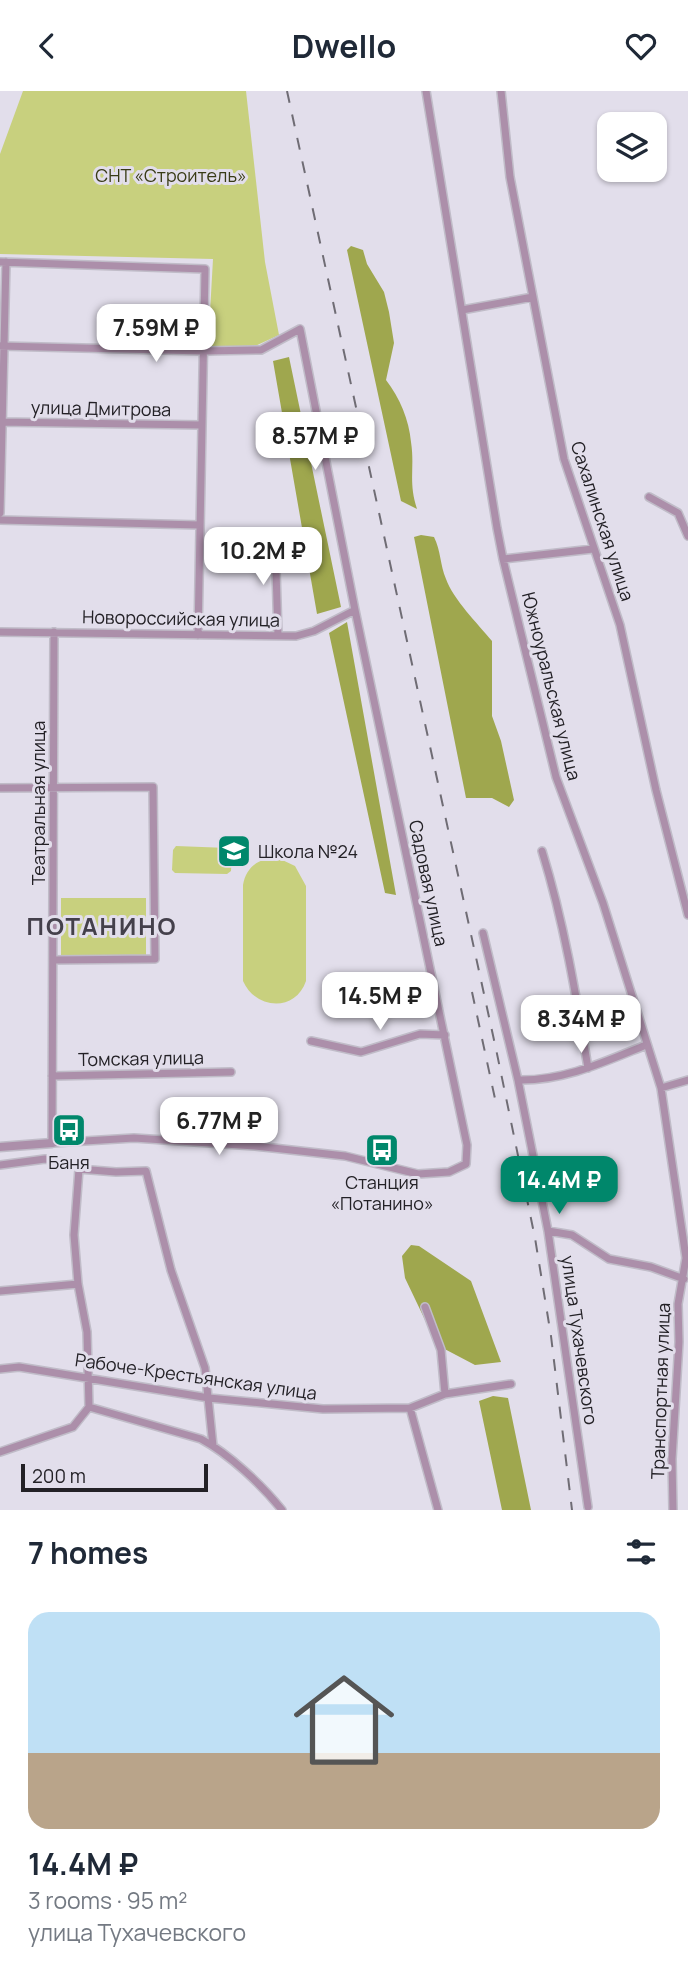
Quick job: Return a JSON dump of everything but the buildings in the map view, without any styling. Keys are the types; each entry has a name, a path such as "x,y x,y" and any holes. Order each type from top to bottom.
{"street":[{"name":"Южноуральская улица","path":"426,91 496,529 556,777 603,903 661,1088 686,1258 686,1278"},
{"name":"Сахалинская улица","path":"501,91 510,177 564,460 620,625 656,790 688,915"},
{"path":"0,513 3,262 205,269 198,635"},
{"path":"462,310 533,297"},
{"name":"Садовая улица","path":"52,1143 134,1138 200,1141 345,1156 418,1174 449,1172 466,1164 467,1145 355,610 300,329 261,350 204,351"},
{"path":"2,346 204,351"},
{"name":"улица Дмитрова","path":"1,422 202,425"},
{"path":"649,497 678,513 688,536"},
{"path":"0,520 201,525"},
{"path":"275,537 278,636"},
{"path":"503,559 593,549"},
{"name":"Новороссийская улица","path":"0,632 296,635 314,631 355,610"},
{"name":"Театральная улица","path":"52,1143 54,632"},
{"path":"0,787 153,787 155,959 53,960"},
{"path":"542,851 563,930 588,1068"},
{"name":"улица Тухачевского","path":"483,933 518,1080 548,1231 588,1507"},
{"path":"311,1041 361,1052 419,1034 445,1035"},
{"path":"518,1080 554,1078 646,1045"},
{"name":"Томская улица","path":"52,1076 231,1072"},
{"path":"661,1088 688,1080"},
{"path":"0,1147 52,1143"},
{"path":"0,1165 45,1159 69,1163 79,1169 146,1171 171,1270 205,1368 213,1445"},
{"path":"0,1452 73,1427 89,1407 87,1332 78,1284 74,1235 79,1169"},
{"path":"548,1231 572,1235 608,1259 651,1267 686,1278"},
{"name":"Транспортная улица","path":"673,1510 672,1459 679,1342 678,1304 686,1278"},
{"path":"0,1291 78,1284"},
{"path":"425,1307 441,1350 445,1394"},
{"name":"Рабоче-Крестьянская улица","path":"0,1369 19,1367 209,1398 323,1409 410,1408 445,1394 510,1384"},
{"path":"89,1407 201,1439 213,1445 269,1493 282,1510"},
{"path":"410,1408 438,1510"}],"green space":[{"name":"СНТ «Строитель»","path":"23,91 246,91 265,262 279,335 251,348 208,348 213,259 0,254 0,154"},
{"path":"351,246 363,250 367,264 384,292 394,343 386,380 406,417 417,509 401,501 347,250"},
{"path":"289,357 341,607 317,614 273,361"},
{"path":"414,537 434,537 449,587 492,641 492,716 501,741 514,800 509,807 492,798 466,798"},
{"path":"347,622 396,895 385,893 329,633"},
{"path":"176,846 228,848 232,852 231,871 227,874 175,873 172,870 173,850"},
{"path":"276,857 295,866 306,886 306,981 301,991 293,998 275,1003 256,997 243,981 243,885 247,873 254,865"},
{"path":"61,898 146,898 146,956 61,956"},
{"path":"411,1245 419,1246 471,1281 501,1362 475,1365 437,1345 405,1278 402,1256"},
{"path":"493,1396 508,1398 531,1510 502,1510 479,1401"}],"railway":[{"path":"287,91 535,1238 551,1336 572,1510"},
{"path":"472,992 497,1108"}],"place":[{"name":"Школа №24","path":"234,851"},
{"name":"Баня","path":"69,1130"},
{"name":"Станция «Потанино»","path":"382,1150"}],"district":[{"name":"ПОТАНИНО","path":"102,925"}]}
